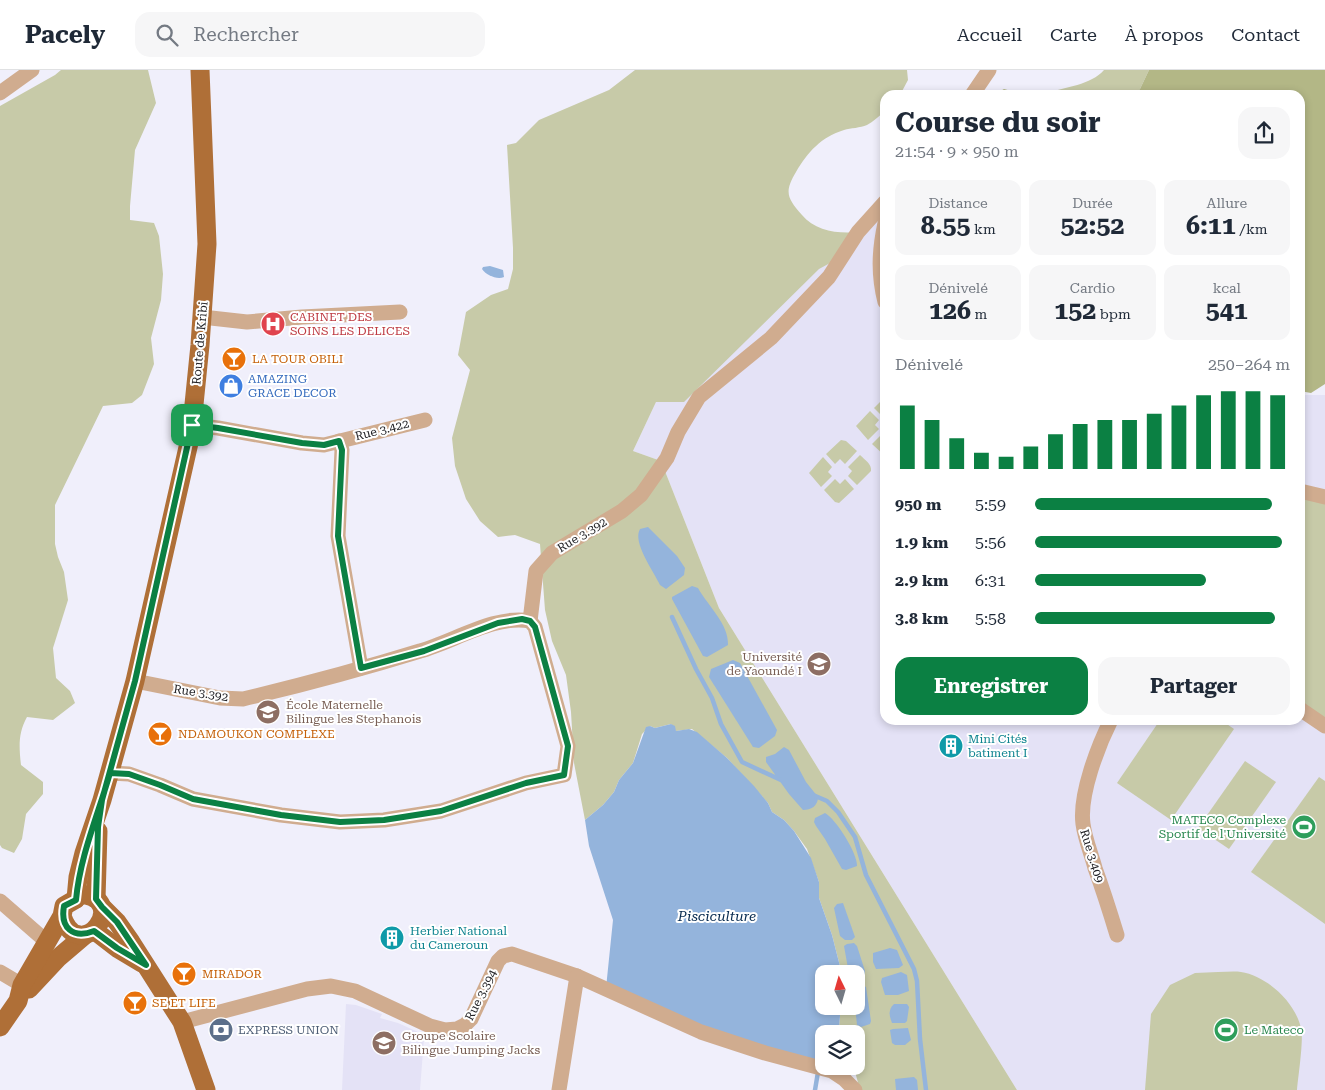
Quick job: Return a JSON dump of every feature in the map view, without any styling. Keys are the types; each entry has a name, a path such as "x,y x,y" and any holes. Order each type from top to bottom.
{"main road":[{"name":"Route de Kribi","path":"76,900 78,877 82,861 110,773 135,681 192,425 208,244 200,70"},
{"path":"20,993 58,958 100,924 103,916 99,903 98,827 102,800"},
{"path":"0,1027 62,916 64,906 76,900 79,894 88,895 99,903 117,922 182,1022 206,1090"},
{"path":"62,916 66,926 74,933 90,933 146,965"}],"street":[{"path":"0,92 32,70"},
{"path":"975,90 989,70"},
{"name":"Rue 3.392","path":"135,681 220,698 243,699 424,651 498,623 522,619 530,621 536,571 552,552 622,511 641,495 667,458 678,432 699,397 771,338 829,277 858,232 880,208"},
{"path":"880,247 880,276"},
{"path":"202,317 248,322 400,312"},
{"name":"Rue 3.422","path":"192,425 324,445 424,420"},
{"path":"339,441 342,450 338,536 361,668"},
{"path":"1305,492 1325,497"},
{"path":"110,773 129,774 193,799 281,815 340,822 384,820 441,811 526,783 564,775 568,746 535,627 530,621"},
{"path":"1305,712 1325,726"},
{"name":"Rue 3.409","path":"1109,725 1089,777 1082,822 1087,846 1117,935"},
{"path":"0,901 47,942"},
{"name":"Rue 3.394","path":"182,1022 307,988 331,986 355,991 430,1026 445,1030 457,1029 466,1025 471,1019 498,961 504,956 512,954 577,976 701,1032 765,1053 832,1071 854,1089"},
{"path":"0,972 20,993"},
{"path":"559,1090 577,976"}],"shaded area":[{"name":"Université de Yaoundé I","path":"880,217 880,725 1305,725 1305,395 1325,395 1325,1090 1017,1090 719,608 661,461 633,451 656,402"},
{"name":"Groupe Scolaire Bilingue Jumping Jacks","path":"346,1004 356,1005 382,1014 380,1018 398,1023 418,1032 424,1038 420,1090 342,1090"}],"green space":[{"path":"61,70 148,70 156,103 135,150 130,220 154,223 159,236 163,274 161,300 151,338 154,364 142,395 132,403 103,406 55,505 55,544 64,572 68,600 53,648 56,678 70,691 75,703 53,720 27,717 24,723 20,740 21,765 43,782 43,794 26,814 22,839 14,853 2,848 0,845 0,106"},
{"path":"635,70 907,70 908,80 903,90 880,90 880,116 867,125 844,130 822,141 805,158 792,179 789,190 790,199 802,215 813,225 835,232 858,232 843,256 819,269 684,402 656,402 633,451 661,461 719,608 1017,1090 860,1090 856,1075 865,1075 865,1025 839,1025 840,1015 865,1015 865,965 840,965 832,935 819,898 819,882 807,849 794,831 784,820 772,812 768,803 727,758 692,729 676,731 671,724 655,728 650,726 642,734 633,763 619,780 614,792 603,805 585,820 574,763 571,712 566,675 552,641 545,610 540,544 515,535 498,537 480,521 466,499 455,466 452,438 470,370 458,355 466,312 491,295 508,289 513,269 507,145 516,143 539,120 609,90"},
{"path":"1104,70 1149,70 1139,90 1058,90 1077,85 1099,75"},
{"path":"1149,70 1325,70 1325,384 1311,393 1305,392 1305,90 1139,90"},
{"path":"880,402 880,414 874,408"},
{"path":"870,411 879,420 875,425 879,429 868,440 856,426"},
{"path":"880,436 880,451 872,444"},
{"path":"841,440 846,441 857,451 845,464 840,459 835,464 826,454"},
{"path":"860,455 869,464 871,471 857,485 848,476 852,471 848,467"},
{"path":"823,457 832,467 828,472 832,476 821,487 809,473"},
{"path":"835,479 840,484 845,479 854,489 839,503 835,502 824,490"},
{"path":"1305,492 1325,497 1325,726 1305,712"},
{"path":"1157,725 1228,725 1234,729 1171,820 1117,783"},
{"path":"1245,761 1276,782 1229,849 1198,828"},
{"name":"MATECO Complexe Sportif de l'Université","path":"1319,777 1325,781 1325,924 1251,872"},
{"name":"Le Mateco","path":"1233,972 1251,974 1270,985 1286,1000 1298,1018 1302,1033 1297,1090 1145,1090 1151,1014 1170,985 1195,973"}],"water":[{"path":"490,266 503,270 504,277 492,276 482,269 483,267"},
{"path":"648,527 677,556 685,568 684,575 666,589 660,585 641,549 638,535 640,529"},
{"path":"692,586 698,588 722,622 727,637 728,645 707,657 703,656 672,599 672,597"},
{"path":"733,660 740,663 777,730 775,736 759,748 753,747 709,677 711,669"},
{"name":"Pisciculture","path":"671,724 675,726 676,731 689,729 697,732 727,758 754,786 768,803 772,812 784,820 794,831 811,858 819,882 819,898 832,935 840,965 815,965 815,1015 840,1015 839,1025 815,1025 815,1059 777,1053 731,1039 606,988 613,920 589,846 585,820 603,805 614,792 619,780 633,763 646,727 655,728"},
{"path":"784,747 789,750 806,782 818,797 817,803 809,809 803,810 766,762 766,757 775,754"},
{"path":"825,813 835,822 846,837 857,866 846,870 842,869 816,826 815,818"},
{"path":"843,903 855,937 852,940 845,940 840,936 834,908 837,904"},
{"path":"854,943 857,946 863,965 847,965 844,946"},
{"path":"890,948 897,950 903,965 899,968 876,969 873,962 873,953"},
{"path":"901,972 907,975 909,991 898,995 885,995 881,982 882,978"},
{"path":"865,986 871,1021 870,1024 865,1026 857,1025 856,1015 865,1015"},
{"path":"894,1004 907,1004 909,1007 905,1023 892,1023 890,1013"},
{"path":"908,1028 911,1040 905,1045 895,1045 892,1043 890,1030"},
{"path":"914,1077 917,1080 918,1090 896,1090 895,1079"}],"waterway":[{"path":"672,617 696,669 712,698 721,724 742,762 781,780"},
{"path":"813,795 827,801 838,812 855,837 866,875 914,969 917,981 920,1039 926,1090"},
{"path":"815,1090 818,1075"}],"place":[{"name":"CABINET DES SOINS LES DELICES","path":"273,324"},
{"name":"LA TOUR OBILI","path":"234,359"},
{"name":"AMAZING GRACE DECOR","path":"231,386"},
{"name":"Université de Yaoundé I","path":"819,664"},
{"name":"École Maternelle Bilingue les Stephanois","path":"268,712"},
{"name":"NDAMOUKON COMPLEXE","path":"160,734"},
{"name":"Mini Cités batiment I","path":"951,746"},
{"name":"MATECO Complexe Sportif de l'Université","path":"1304,827"},
{"name":"Herbier National du Cameroun","path":"392,938"},
{"name":"MIRADOR","path":"184,974"},
{"name":"SE ET LIFE","path":"135,1003"},
{"name":"EXPRESS UNION","path":"221,1030"},
{"name":"Le Mateco","path":"1226,1030"},
{"name":"Groupe Scolaire Bilingue Jumping Jacks","path":"384,1043"}],"route":[{"path":"192,425 144,647 102,800 98,827 96,899 117,922 146,965 117,948 94,931 85,935 74,933 66,926 62,916 64,906 76,900 78,877 84,853 102,800 110,773 129,774 193,799 281,815 340,822 384,820 441,811 526,783 564,775 568,746 535,627 530,621 522,619 498,623 424,651 361,668 338,536 342,450 339,441 324,445 302,443 192,425"}]}
